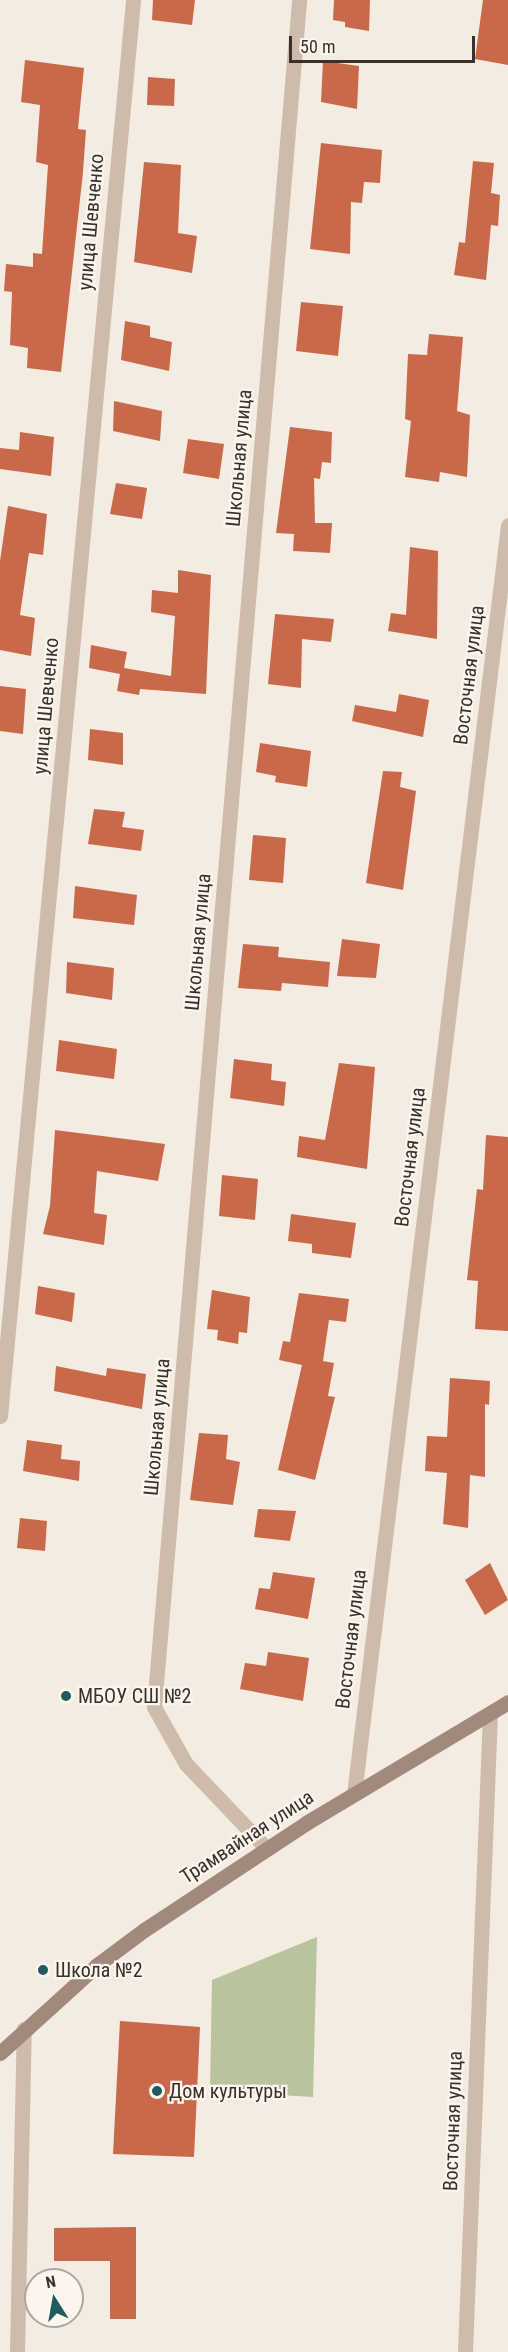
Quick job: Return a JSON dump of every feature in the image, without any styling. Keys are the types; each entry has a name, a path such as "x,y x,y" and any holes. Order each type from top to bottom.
{"street":[{"name":"улица Шевченко","path":"0,1416 133,0"},
{"name":"Школьная улица","path":"267,1849 186,1764 154,1707 299,0"},
{"name":"Восточная улица","path":"354,1794 508,525"},
{"name":"Трамвайная улица","path":"0,2053 24,2029 144,1930 354,1794 508,1702"},
{"name":"Восточная улица","path":"465,2352 490,1713"},
{"path":"17,2352 24,2029"}],"green space":[{"path":"317,1937 313,2097 210,2091 212,1980"}],"building":[{"path":"153,0 195,0 192,25 152,20"},
{"path":"334,0 370,0 369,31 345,27 345,22 333,20"},
{"path":"483,0 508,0 508,65 475,59"},
{"path":"25,60 84,68 78,129 86,130 83,172 61,372 27,368 28,348 10,345 12,292 4,291 6,264 33,267 33,253 42,254 48,165 36,162 40,105 21,102"},
{"path":"323,61 359,66 357,109 321,102"},
{"path":"148,77 175,79 174,106 147,105"},
{"path":"321,143 382,150 380,183 364,182 362,203 351,202 350,254 310,249"},
{"path":"473,161 494,163 491,193 500,195 498,226 491,225 486,280 454,275 459,242 465,243"},
{"path":"144,162 181,165 178,233 197,236 192,273 134,262"},
{"path":"301,302 343,306 338,356 296,351"},
{"path":"125,321 150,326 150,337 172,342 169,371 121,360"},
{"path":"429,334 463,337 457,411 470,415 467,477 440,472 439,482 405,477 411,421 405,419 408,354 427,355"},
{"path":"114,401 162,411 160,441 113,431"},
{"path":"290,427 332,432 331,463 322,462 320,479 314,478 315,523 332,523 330,553 293,551 294,534 276,533"},
{"path":"20,432 54,437 51,476 0,469 0,448 19,450"},
{"path":"188,439 224,444 219,479 183,473"},
{"path":"116,483 147,488 142,519 110,514"},
{"path":"8,506 47,514 43,555 29,553 20,615 35,618 31,656 0,650 0,561"},
{"path":"410,547 438,551 437,639 388,631 391,613 406,615"},
{"path":"178,570 211,575 206,694 140,689 139,695 117,691 120,674 89,668 91,645 127,652 124,668 171,676 175,616 151,612 152,590 178,593"},
{"path":"275,614 334,619 331,642 302,639 301,688 268,684"},
{"path":"0,686 26,689 23,734 0,731"},
{"path":"399,694 429,700 423,737 352,721 355,705 396,712"},
{"path":"90,729 123,733 123,765 88,760"},
{"path":"260,743 311,751 307,787 275,782 276,776 256,772"},
{"path":"383,771 402,772 400,787 416,791 403,890 366,883"},
{"path":"94,809 125,812 122,827 144,830 141,851 88,844"},
{"path":"253,835 286,838 283,883 249,880"},
{"path":"75,886 137,895 134,925 73,918"},
{"path":"342,939 380,944 376,978 337,976"},
{"path":"243,944 279,947 278,957 330,962 328,987 282,983 281,991 238,988"},
{"path":"67,962 114,968 112,1000 66,993"},
{"path":"59,1040 117,1049 114,1079 56,1071"},
{"path":"234,1059 272,1064 271,1080 286,1082 284,1106 230,1098"},
{"path":"339,1063 375,1067 367,1169 297,1157 299,1136 325,1140"},
{"path":"55,1130 165,1144 158,1181 97,1171 94,1213 107,1215 104,1245 43,1234 50,1206"},
{"path":"486,1135 508,1137 508,1331 475,1329 478,1281 467,1280 477,1189 483,1190"},
{"path":"222,1175 258,1179 255,1220 219,1216"},
{"path":"291,1214 356,1223 351,1258 312,1253 312,1244 288,1241"},
{"path":"38,1286 75,1293 72,1322 35,1314"},
{"path":"212,1290 250,1297 247,1333 239,1332 238,1344 217,1340 218,1330 207,1329"},
{"path":"299,1293 349,1299 346,1322 329,1320 323,1361 334,1363 328,1396 335,1397 315,1480 278,1470 302,1365 279,1360 283,1341 290,1342"},
{"path":"56,1366 106,1376 107,1368 146,1374 142,1409 54,1391"},
{"path":"450,1378 490,1381 489,1405 485,1404 485,1477 470,1475 468,1528 443,1524 447,1473 425,1471 427,1436 447,1437"},
{"path":"199,1433 228,1435 226,1459 240,1462 233,1505 190,1500"},
{"path":"27,1440 62,1445 61,1459 80,1461 79,1481 23,1471"},
{"path":"258,1509 296,1511 290,1541 254,1537"},
{"path":"20,1518 47,1521 45,1551 17,1548"},
{"path":"490,1563 508,1600 485,1615 465,1580"},
{"path":"273,1572 315,1578 308,1619 255,1609 259,1588 270,1589"},
{"path":"268,1652 309,1658 303,1701 240,1689 245,1663 266,1666"},
{"name":"Дом культуры","path":"120,2021 200,2027 194,2157 113,2154"},
{"path":"136,2227 136,2319 110,2319 110,2261 54,2261 54,2228"}],"place":[{"name":"МБОУ СШ №2","path":"66,1696"},
{"name":"Школа №2","path":"43,1970"},
{"name":"Дом культуры","path":"157,2091"}]}
